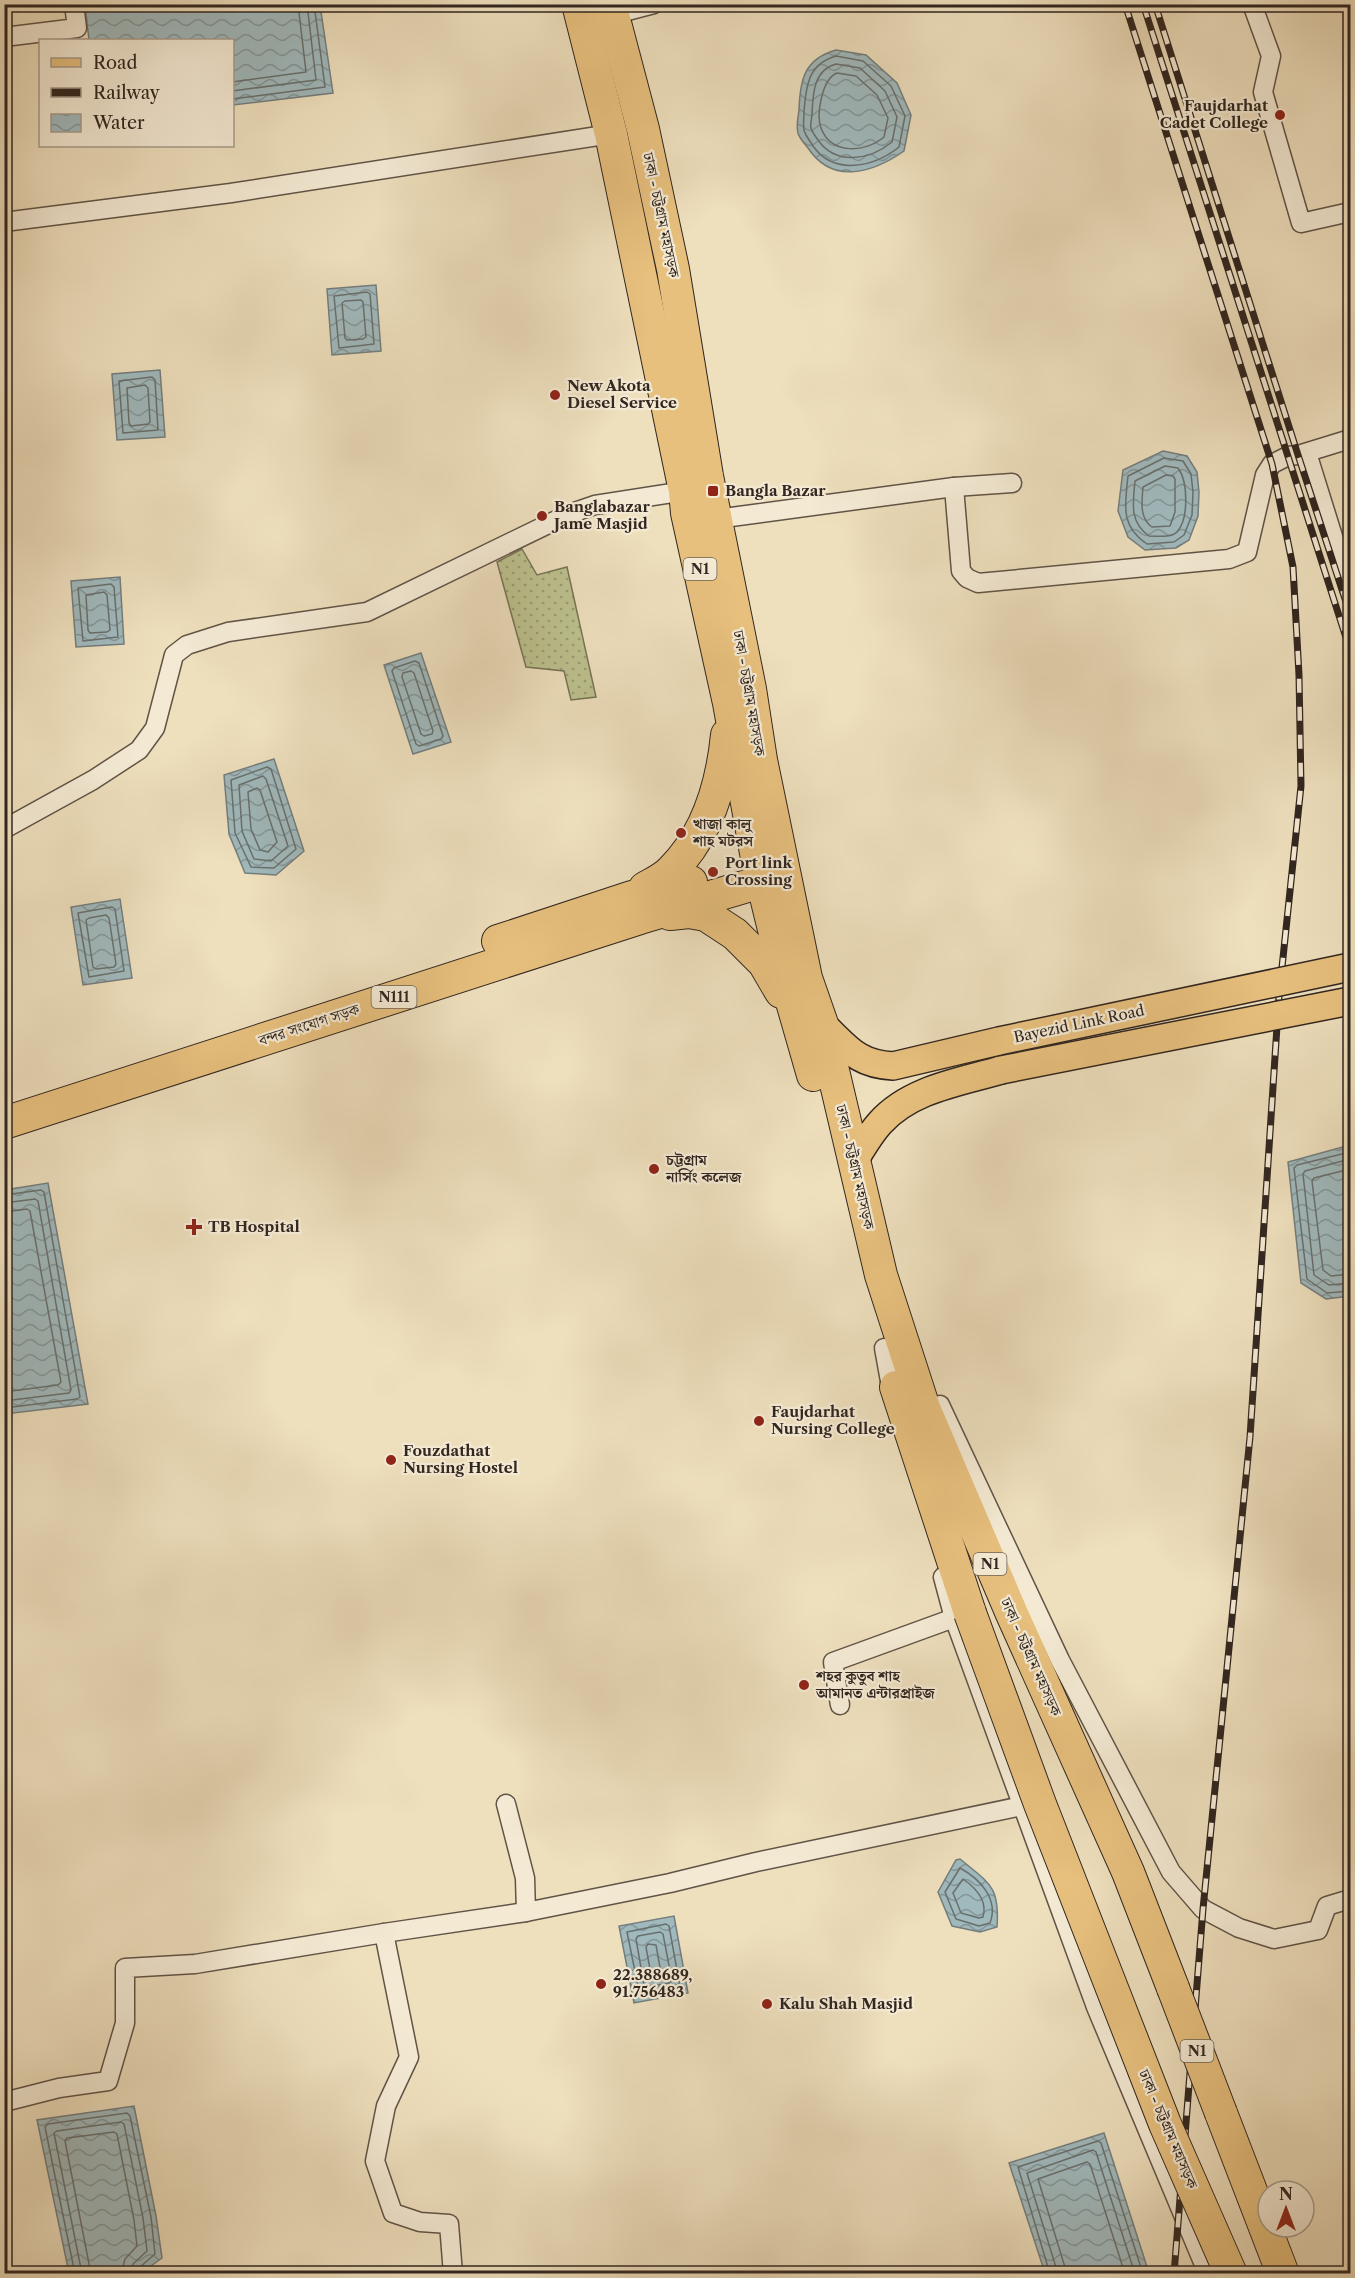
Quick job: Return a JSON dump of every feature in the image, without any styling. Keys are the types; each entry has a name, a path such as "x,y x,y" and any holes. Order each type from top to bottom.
{"highway":[{"name":"ঢাকা - চট্টগ্রাম মহাসড়ক","path":"611,9 643,129 673,269 716,519 750,689 772,870"},
{"name":"ঢাকা - চট্টগ্রাম মহাসড়ক","path":"580,14 611,135 686,491 687,513 729,703 809,1020 854,1161 913,1410 970,1613 1040,1804 1165,2124 1231,2274"},
{"path":"636,907 672,871 703,830 716,794 725,756 729,703"},
{"name":"বন্দর সংযোগ সড়ক","path":"4,1105 636,907 772,870"},
{"path":"636,907 706,915 735,934 764,963 809,1020"},
{"name":"বন্দর সংযোগ সড়ক","path":"4,1123 636,907"},
{"name":"ঢাকা - চট্টগ্রাম মহাসড়ক","path":"809,1020 814,1079 825,1132 884,1348 1012,1614 1128,1872 1283,2274"}],"main road":[{"name":"Bayezid Link Road","path":"809,1020 861,1059 877,1065 893,1066 999,1041 1350,968"},
{"name":"Bayezid Link Road","path":"854,1161 887,1115 925,1092 1001,1071 1350,1000"}],"street":[{"path":"4,36 77,28 74,4"},
{"path":"580,14 654,4"},
{"path":"1252,4 1271,56 1263,92 1300,223 1350,212"},
{"path":"4,222 231,193 611,135"},
{"path":"954,487 962,572 967,578 978,583 1229,559 1247,552 1265,475 1272,464 1288,456 1306,453 1350,439"},
{"path":"1306,453 1350,591"},
{"path":"716,519 954,487 1012,483"},
{"path":"4,829 93,780 139,750 155,728 174,655 187,645 228,632 367,612 569,514 595,505 686,491"},
{"path":"884,1348 894,1405 954,1618 1096,2007 1208,2274"},
{"path":"913,1410 940,1405 1060,1660 1171,1872 1203,1909 1239,1928 1274,1939 1318,1930 1327,1906 1350,1899"},
{"path":"840,1705 833,1662 954,1618"},
{"path":"506,1804 525,1878 526,1912"},
{"path":"4,2102 59,2088 108,2081 125,2023 125,1968 195,1964 526,1912 1022,1806"},
{"path":"384,1933 409,2057 386,2106 375,2161 393,2213 420,2222 449,2224 453,2274"}],"green space":[{"path":"522,549 537,575 567,567 596,697 571,700 564,671 526,667 497,562"}],"water":[{"path":"85,5 320,5 333,93 234,105 234,39 89,39"},
{"path":"836,50 866,55 897,83 911,115 904,151 880,165 854,172 829,167 818,160 798,133 801,89 806,72 817,59"},
{"path":"376,285 381,351 332,355 327,289"},
{"path":"160,370 165,437 117,440 112,374"},
{"path":"1163,451 1187,456 1197,472 1198,516 1189,540 1176,548 1145,550 1128,537 1118,511 1123,470"},
{"path":"120,577 124,644 76,647 71,581"},
{"path":"421,653 451,742 413,754 384,665"},
{"path":"274,759 304,851 276,875 245,873 229,834 224,775"},
{"path":"120,899 132,978 83,985 71,907"},
{"path":"1350,1145 1350,1296 1326,1299 1301,1283 1288,1162"},
{"path":"48,1183 88,1404 5,1414 5,1190"},
{"path":"960,1859 985,1880 994,1894 997,1902 997,1927 980,1932 952,1926 938,1892 956,1860"},
{"path":"674,1916 688,1993 634,2003 619,1926"},
{"path":"134,2106 162,2258 141,2273 69,2273 37,2120"},
{"path":"1104,2133 1149,2273 1045,2273 1009,2163"}],"railway":[{"path":"1125,4 1272,464 1293,567 1299,675 1301,786 1279,996 1250,1437 1203,1909 1174,2274"},
{"path":"1143,4 1350,650"},
{"path":"1155,4 1350,614"}],"place":[{"name":"Faujdarhat Cadet College","path":"1280,115"},
{"name":"New Akota Diesel Service","path":"555,395"},
{"name":"Bangla Bazar","path":"713,491"},
{"name":"Banglabazar Jame Masjid","path":"542,516"},
{"name":"খাজা কালু শাহ মটরস","path":"681,833"},
{"name":"Port link Crossing","path":"713,872"},
{"name":"চট্টগ্রাম নার্সিং কলেজ","path":"654,1169"},
{"name":"TB Hospital","path":"194,1227"},
{"name":"Faujdarhat Nursing College","path":"759,1421"},
{"name":"Fouzdathat Nursing Hostel","path":"391,1460"},
{"name":"শহর কুতুব শাহ আমানত এন্টারপ্রাইজ","path":"804,1685"},
{"name":"22.388689, 91.756483","path":"601,1984"},
{"name":"Kalu Shah Masjid","path":"767,2004"}]}
